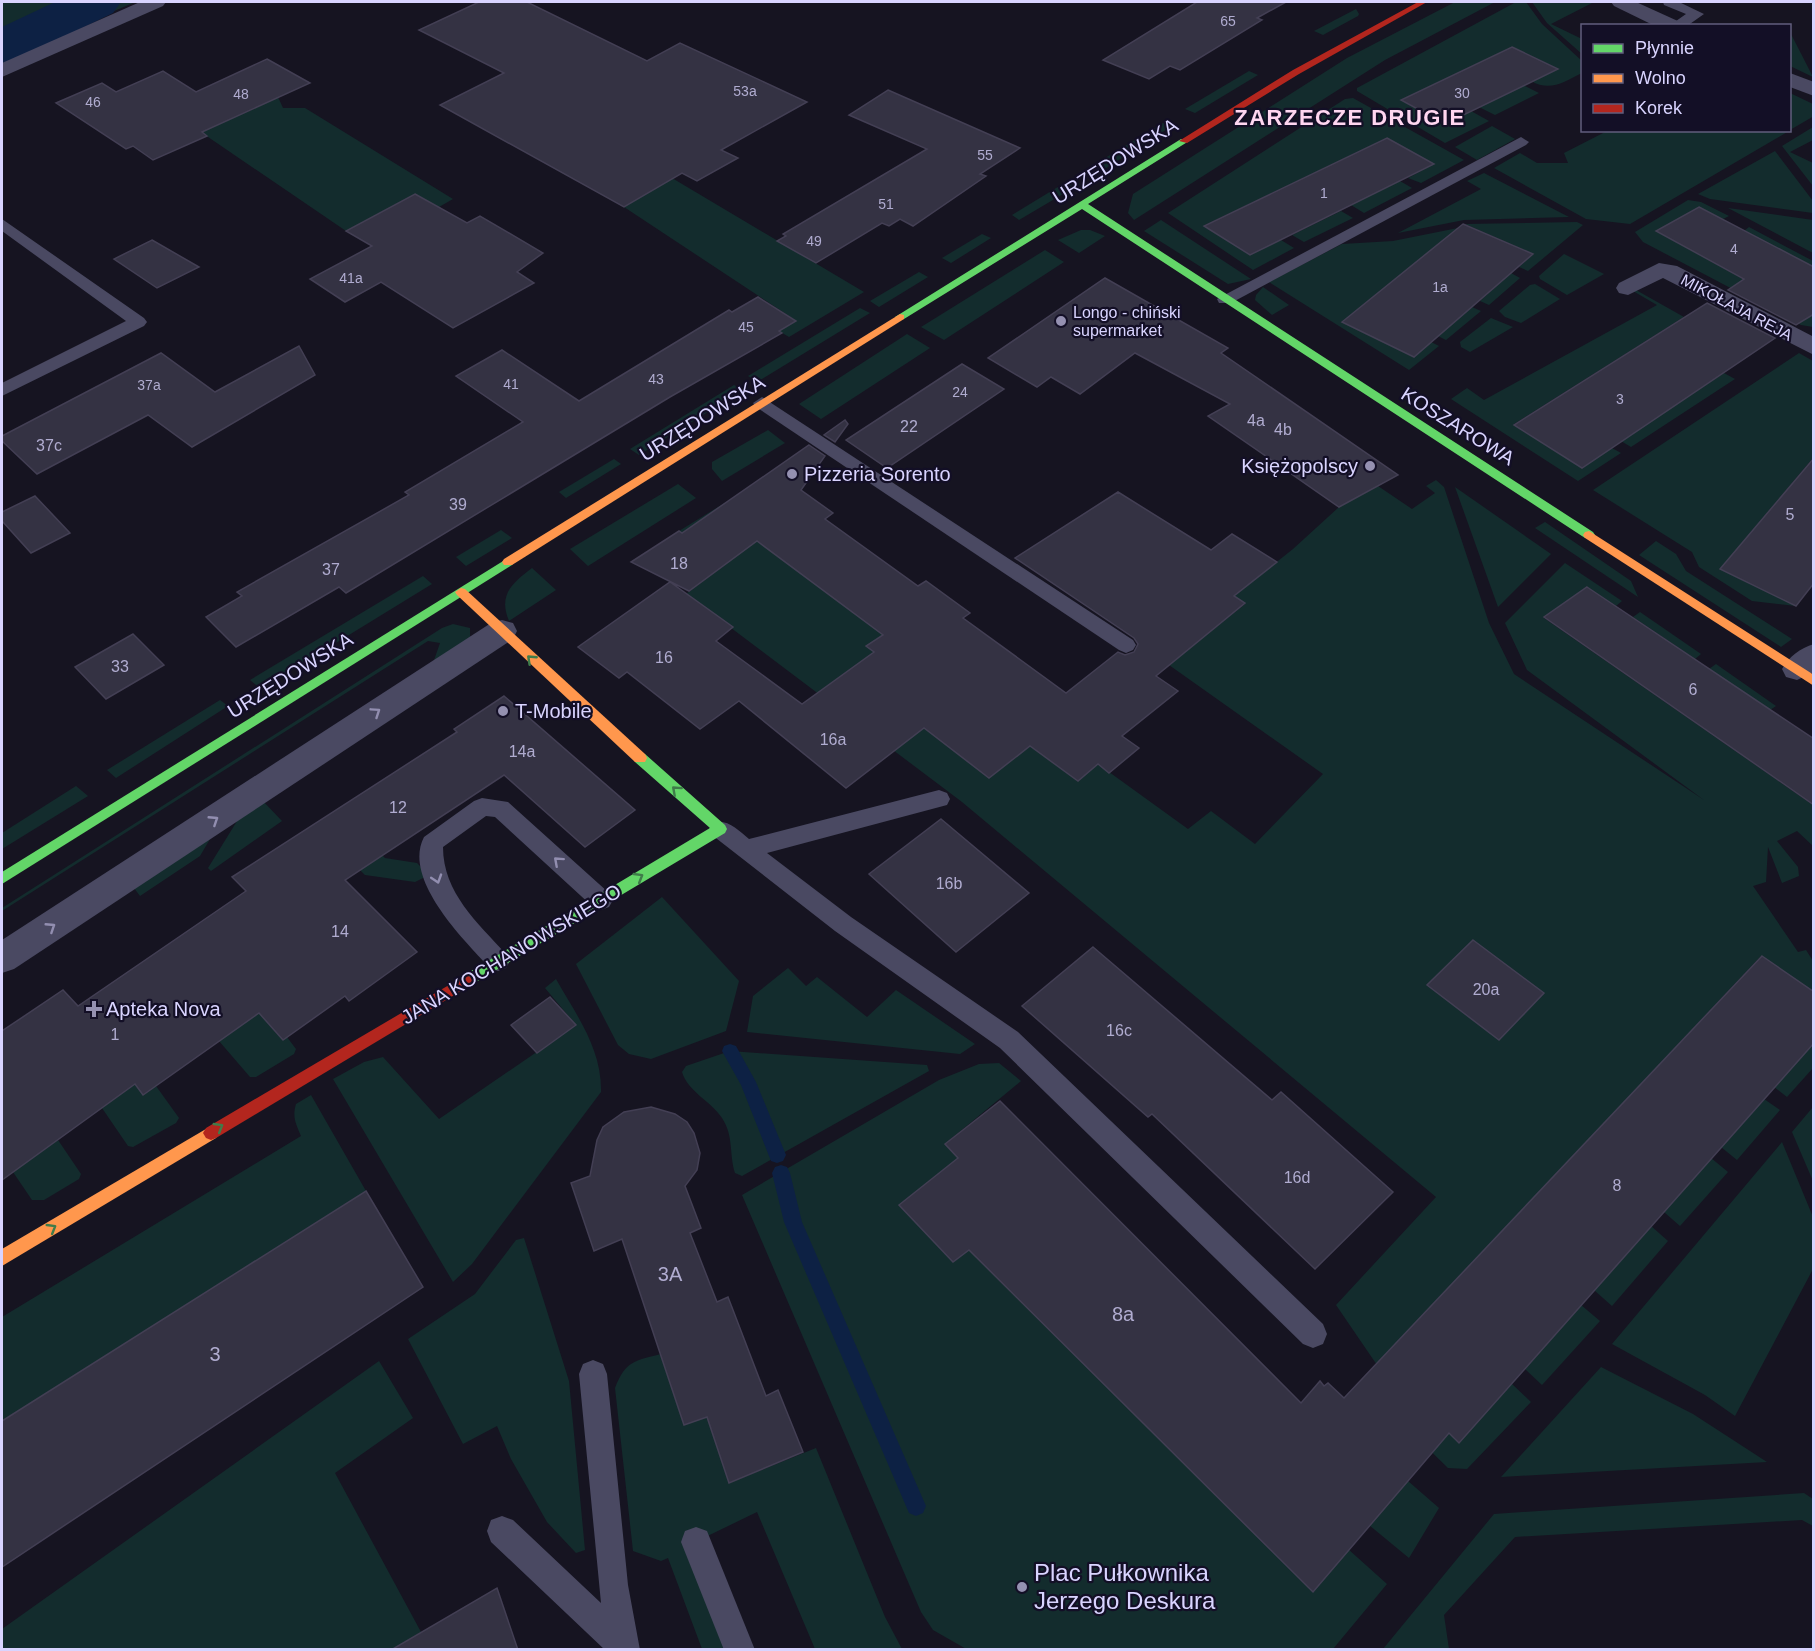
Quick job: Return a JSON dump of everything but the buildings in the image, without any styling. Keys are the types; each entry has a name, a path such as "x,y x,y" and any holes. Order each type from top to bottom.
{"street":[{"path":"2,71 156,2"},
{"path":"1621,2 1670,24"},
{"name":"URZĘDOWSKA","path":"3,877 1081,204 1413,3"},
{"path":"1791,79 1814,90"},
{"name":"KOSZAROWA","path":"1081,204 1225,299 1808,668"},
{"name":"MIKOŁAJA REJA","path":"1628,288 1659,270 1668,271 1814,347"},
{"path":"461,592 720,830"},
{"path":"2,958 502,631"},
{"name":"JANA KOCHANOWSKIEGO","path":"2,1258 720,830"}],"lane":[{"path":"1669,2 1697,14 1679,24"},
{"path":"1225,299 1521,142"},
{"path":"2,224 138,322 2,390"},
{"path":"762,404 1126,645"},
{"path":"746,849 939,800"},
{"path":"498,961 444,899 430,857 432,843 482,807 500,808 601,900"},
{"path":"720,830 843,924 1009,1040 1313,1334"},
{"path":"593,1374 613,1585 622,1646"},
{"path":"502,1531 622,1646"},
{"path":"696,1542 740,1650"}],"green space":[{"path":"2,2 95,2 2,47"},
{"path":"99,2 135,2 2,60 2,49"},
{"path":"1455,2 1495,2 1385,60 1134,220 1128,213 1133,194 1347,58"},
{"path":"1516,2 1526,2 1542,24 1581,60 1581,74 1569,80 1544,86 1531,81 1556,68 1512,47 1401,100 1445,124 1471,111 1489,121 1445,143 1357,91 1357,88"},
{"path":"1532,2 1594,2 1551,24 1581,39 1581,53 1547,23"},
{"path":"1356,9 1358,16 1323,35 1314,31"},
{"path":"1791,34 1792,36 1813,77 1791,66"},
{"path":"1249,71 1258,75 1195,113 1185,109"},
{"path":"1523,85 1539,93 1495,115 1479,107"},
{"path":"1791,93 1813,104 1814,116 1791,129"},
{"path":"278,97 283,108 305,108 453,199 439,207 415,194 346,231 189,124 228,101 247,112"},
{"path":"1353,98 1464,160 1421,183 1408,178 1434,164 1387,138 1205,225 1250,255 1281,240 1294,248 1253,270 1168,213 1345,99"},
{"path":"1163,123 1172,126 1092,177 1082,172"},
{"path":"1492,126 1515,139 1477,160 1455,147"},
{"path":"1813,127 1813,140 1790,152 1813,163 1813,186 1782,146"},
{"path":"1605,132 1787,132 1630,224 1586,219 1494,168 1520,153 1537,163 1568,163 1564,153"},
{"path":"1775,151 1813,201 1813,213 1710,199 1698,194"},
{"path":"1484,173 1569,217 1464,220 1398,233 1481,189 1467,181"},
{"path":"672,178 864,292 789,337 779,331 795,320 624,207"},
{"path":"1071,179 1080,184 1019,220 1012,215"},
{"path":"1400,181 1412,188 1364,213 1351,205"},
{"path":"1688,200 1701,202 1729,216 1723,219 1699,207 1656,231 1810,316 1813,313 1813,327 1801,325 1643,242 1635,232"},
{"path":"1728,208 1813,220 1813,253"},
{"path":"1341,211 1353,218 1304,242 1292,235"},
{"path":"1161,220 1251,279 1228,284 1144,231"},
{"path":"1577,222 1583,225 1528,271 1519,267 1533,254 1465,224"},
{"path":"1749,227 1813,261 1813,267 1744,231"},
{"path":"1458,228 1342,322 1414,357 1431,342 1439,346 1409,370 1269,282 1342,244 1393,241"},
{"path":"1081,230 1090,230 1105,236 1079,253 1058,240"},
{"path":"982,234 991,238 951,263 942,258"},
{"path":"1045,250 1064,262 944,340 921,327"},
{"path":"1564,254 1604,274 1567,295 1540,279 1539,276"},
{"path":"919,272 928,277 879,307 870,301"},
{"path":"1511,273 1520,278 1489,305 1480,301"},
{"path":"1535,284 1560,299 1521,323 1505,317 1499,311 1530,285"},
{"path":"1263,287 1289,305 1272,315 1255,300"},
{"path":"1636,290 1684,317 1514,424 1612,448 1621,453 1578,481 1451,399 1467,388 1484,400 1657,305 1633,291"},
{"path":"1472,307 1481,311 1446,340 1438,336"},
{"path":"860,308 870,313 757,382 748,376"},
{"path":"1491,318 1513,327 1470,352 1461,347 1460,342"},
{"path":"907,334 930,348 821,419 799,404"},
{"path":"1799,353 1813,361 1813,458 1720,569 1796,606 1752,601 1699,567 1692,552 1593,490"},
{"path":"1724,373 1735,379 1631,447 1621,441"},
{"path":"734,385 743,390 639,455 630,449"},
{"path":"768,430 785,443 722,481 712,469 712,462"},
{"path":"614,459 621,464 566,498 559,492"},
{"path":"1436,480 1444,487 1489,623 1514,674 1704,800 1527,670 1505,623 1565,563 1622,601 1616,606 1587,587 1544,618 1813,805 1813,846 1797,831 1777,841 1798,867 1799,876 1782,883 1768,847 1766,882 1753,886 1798,952 1806,950 1813,961 1813,992 1761,956 1377,1365 1336,1305 1436,1197 962,802 686,594 725,565 679,531 731,499 794,541 883,635 867,646 897,670 906,714 989,778 1030,746 1078,781 1098,764 1188,829 1211,811 1255,844 1323,774 1169,665 1245,604 1234,596 1293,549 1339,507 1378,486 1412,509 1435,493 1426,486"},
{"path":"678,484 696,498 588,566 570,549"},
{"path":"1455,487 1551,554 1498,607"},
{"path":"1545,522 1631,581 1638,597 1535,528"},
{"path":"501,530 512,538 466,566 456,557"},
{"path":"1656,541 1676,554 1686,571 1792,639 1781,647 1639,555"},
{"path":"532,568 556,590 509,621 505,604 509,590"},
{"path":"423,576 432,584 261,689 250,680"},
{"path":"1640,612 1701,654 1695,659 1633,617"},
{"path":"453,624 470,628 470,638 432,666 440,643 428,641 2,911 2,908 442,628"},
{"path":"1716,664 1776,706 1770,710 1709,669"},
{"path":"220,700 228,706 116,778 107,770"},
{"path":"76,786 88,796 2,849 2,833"},
{"path":"261,799 282,821 211,871 208,868 242,813"},
{"path":"337,811 385,858 417,863 429,875 415,882 365,875 315,826"},
{"path":"210,839 200,856 140,896 128,880"},
{"path":"662,897 739,981 726,1031 651,1059 629,1054 618,1045 576,964"},
{"path":"788,968 806,986 817,977 867,1017 896,990 975,1044 960,1054 747,1032 753,996"},
{"path":"556,979 593,1047 600,1076 601,1092 472,1264 453,1282 333,1079 364,1062 383,1057 439,1119 576,1025 545,988"},
{"path":"259,1013 283,1039 287,1037 296,1049 294,1054 256,1077 250,1077 219,1041"},
{"path":"1812,1045 1813,1068 1787,1097 1774,1087"},
{"path":"730,1051 927,1065 929,1071 742,1176 735,1173 730,1138 722,1118 694,1091 682,1072 686,1066"},
{"path":"999,1063 1021,1081 946,1143 958,1158 899,1205 953,1262 969,1250 1312,1591 1348,1549 1387,1584 1333,1649 968,1650 933,1630 921,1612 742,1195 939,1080 979,1064"},
{"path":"135,1084 143,1095 156,1086 179,1118 176,1123 133,1147 128,1146 102,1108"},
{"path":"311,1095 366,1191 2,1421 2,1317 301,1136 295,1120 296,1104"},
{"path":"1764,1099 1780,1110 1737,1160 1721,1147"},
{"path":"1813,1107 1813,1181 1792,1132"},
{"path":"58,1140 81,1174 79,1179 44,1200 32,1200 13,1172"},
{"path":"1782,1142 1813,1217 1813,1269 1735,1416 1705,1395 1612,1344"},
{"path":"1711,1158 1728,1172 1680,1226 1664,1212"},
{"path":"1651,1226 1668,1241 1612,1306 1594,1290"},
{"path":"524,1238 569,1381 585,1550 576,1553 547,1522 511,1459 497,1426 463,1444 408,1339 475,1294 516,1240"},
{"path":"1581,1305 1600,1321 1542,1385 1525,1369"},
{"path":"661,1354 707,1417 729,1483 816,1448 885,1617 902,1649 815,1649 757,1512 689,1545 729,1649 702,1649 668,1558 661,1561 633,1551 615,1388 623,1372 632,1363"},
{"path":"379,1361 413,1418 335,1473 421,1632 403,1643 405,1649 2,1649 2,1629"},
{"path":"1601,1367 1693,1414 1767,1462 1501,1477"},
{"path":"1512,1384 1531,1402 1467,1469 1448,1468 1406,1427 1422,1410 1459,1442"},
{"path":"1408,1481 1439,1508 1409,1558 1369,1525"},
{"path":"1804,1493 1813,1499 1813,1526 1802,1520 1515,1537 1444,1615 1449,1649 1383,1649 1494,1514"}],"waterway":[{"path":"2,47 95,2"},
{"path":"730,1051 748,1082 777,1155"},
{"path":"781,1173 793,1222 916,1506"}],"traffic: fast":[{"path":"900,317 1184,141"},
{"path":"1081,204 1589,535"},
{"path":"2,879 508,562"},
{"path":"466,981 720,829 640,758"}],"traffic: slow":[{"path":"508,562 900,317"},
{"path":"1589,535 1814,681"},
{"path":"461,592 640,758"},
{"path":"2,1258 211,1133"}],"traffic: jam":[{"path":"1184,141 1296,72 1423,2"},
{"path":"211,1133 466,981"}],"place":[{"name":"Longo - chiński supermarket","path":"1061,321"},
{"name":"Księżopolscy","path":"1370,466"},
{"name":"Pizzeria Sorento","path":"792,474"},
{"name":"T-Mobile","path":"503,711"},
{"name":"Apteka Nova","path":"94,1009"},
{"name":"Plac Pułkownika Jerzego Deskura","path":"1022,1587"}],"district":[{"name":"ZARZECZE DRUGIE","path":"1350,117"}]}
